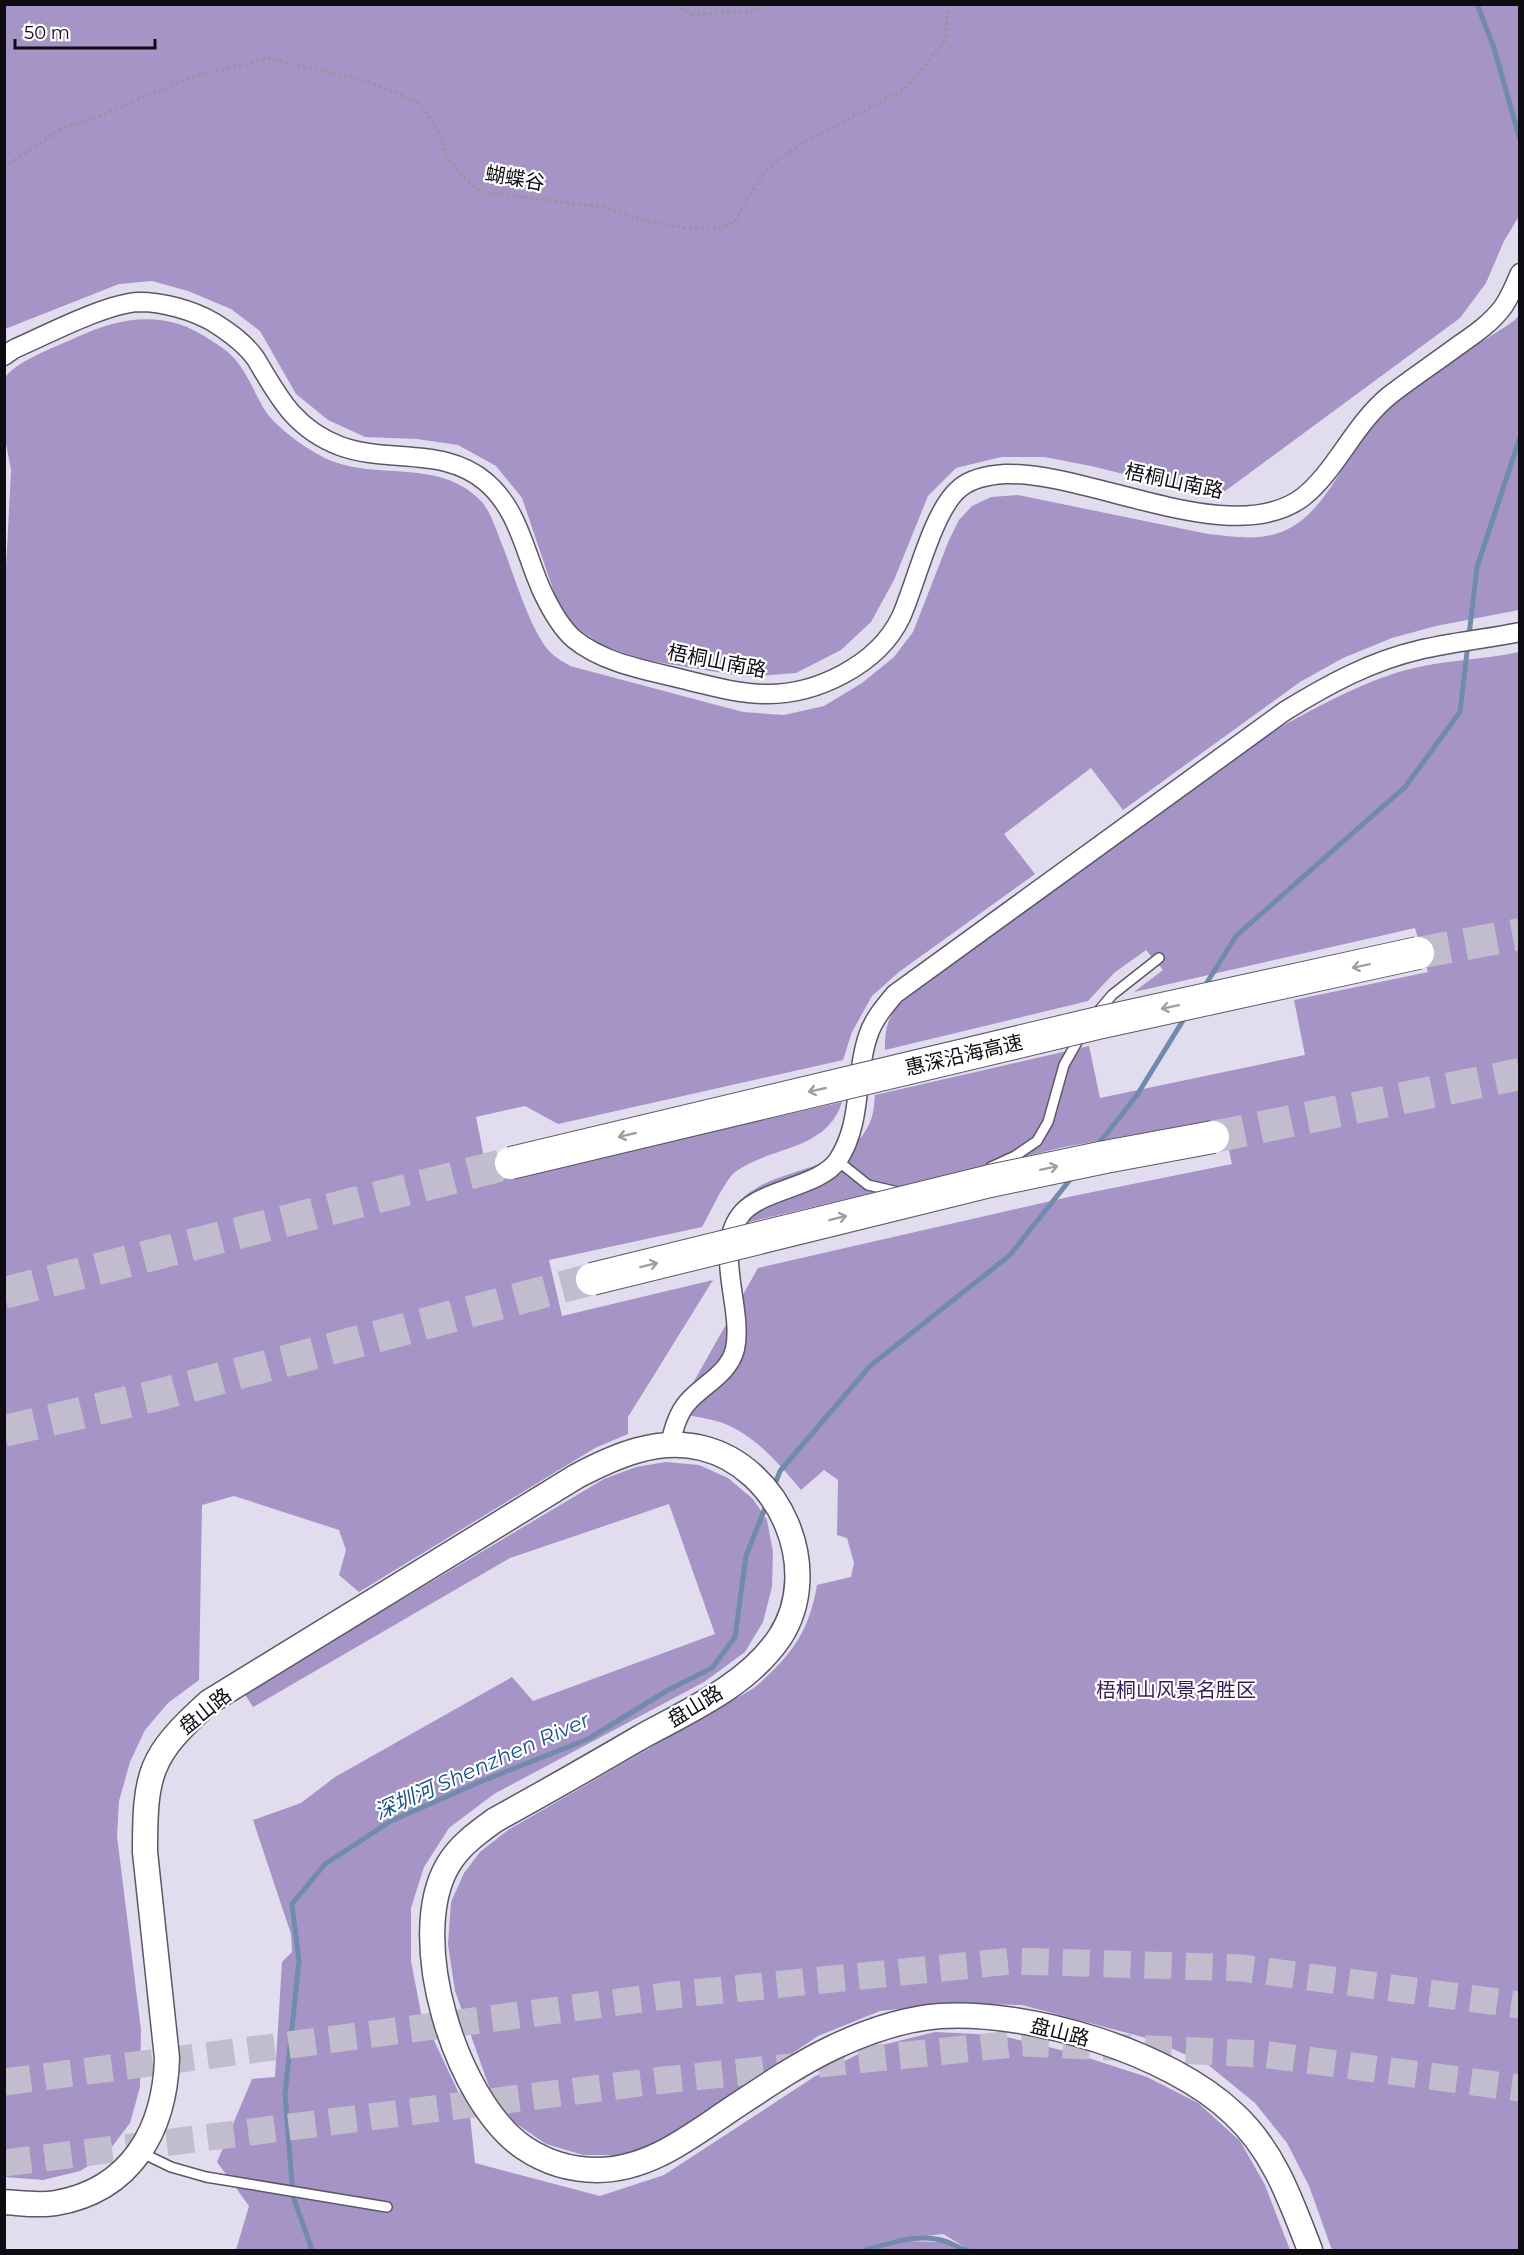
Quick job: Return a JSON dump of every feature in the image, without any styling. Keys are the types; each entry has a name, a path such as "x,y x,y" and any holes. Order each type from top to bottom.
{"highway":[{"name":"惠深沿海高速","path":"511,1163 1108,1021 1418,953"},
{"path":"592,1279 990,1181 1213,1137"}],"main road":[{"name":"盘山路","path":"4,2202 54,2203 81,2197 104,2185 125,2169 140,2152 152,2133 162,2108 166,2084 165,2029 145,1852 147,1794 153,1768 166,1745 183,1725 209,1702 577,1476 609,1460 642,1448 670,1445 702,1448 730,1459 756,1478 778,1506 794,1544 798,1567 798,1590 792,1615 780,1638 762,1660 723,1691 495,1820 466,1842 448,1866 436,1894 431,1931 433,1965 442,2004 456,2046 472,2085 486,2109 521,2146 548,2161 597,2170 623,2167 670,2150 792,2069 875,2029 907,2020 942,2016 977,2016 1016,2021 1060,2030 1140,2055 1174,2071 1208,2092 1235,2115 1258,2141 1282,2178 1310,2250"}],"street":[{"name":"梧桐山南路","path":"4,356 14,349 113,307 139,302 174,307 205,318 232,335 252,354 272,389 290,413 314,433 342,447 372,454 443,459 464,466 486,481 501,497 514,518 543,592 557,618 572,637 596,652 629,666 736,692 767,694 797,691 823,683 869,656 886,639 899,621 940,515 950,498 963,485 979,478 1003,474 1028,475 1103,489 1177,508 1238,516 1261,515 1301,498 1317,483 1368,416 1381,403 1487,324 1504,306 1520,273"},
{"path":"670,1445 674,1426 687,1403 722,1372 734,1353 738,1332 729,1244 733,1226 745,1210 825,1172 838,1161 854,1121 868,1036 877,1016 895,994 1302,701 1347,675 1417,650 1520,632"}],"lane":[{"path":"986,1170 1015,1156 1037,1141 1048,1122 1064,1065 1087,1024 1112,995 1159,958"},
{"path":"838,1161 868,1185 898,1192 928,1192 956,1184 976,1175"},
{"path":"140,2152 171,2167 206,2177 387,2207"}],"path":[{"path":"676,4 692,14 747,12 768,4"},
{"name":"蝴蝶谷","path":"4,167 64,127 92,119 197,75 232,69 266,58 366,81 393,90 418,103 437,129 447,156 465,180 483,192 603,207 641,220 685,228 719,229 735,222 766,170 799,145 906,88 946,39 947,4"}],"green space":[{"path":"5,4 1519,5 1519,216 1504,241 1486,283 1460,318 1217,497 1091,466 1044,457 1001,457 956,468 928,496 894,580 871,622 841,650 796,673 747,677 644,660 602,645 574,626 556,598 522,498 496,466 458,445 417,439 365,437 328,420 296,394 260,331 231,309 188,291 152,281 119,284 5,329"},
{"path":"1519,315 1519,610 1436,626 1392,638 1343,658 1300,682 1123,810 1091,768 1004,834 1035,874 899,972 872,996 852,1032 843,1060 558,1124 525,1106 476,1117 489,1182 842,1102 835,1118 811,1139 764,1157 735,1172 722,1190 702,1227 549,1260 562,1316 713,1280 628,1417 628,1434 595,1448 359,1592 339,1575 346,1550 339,1530 234,1496 202,1505 199,1680 168,1703 145,1730 130,1762 119,1801 117,1836 141,2030 140,2087 130,2123 105,2156 80,2171 43,2180 5,2177 4,608 11,470 4,433 4,379 9,372 36,355 93,330 127,321 161,320 195,331 236,360 271,419 311,450 327,459 346,465 443,478 461,486 478,498 492,518 536,631 551,653 570,666 743,712 784,715 824,706 862,683 894,657 913,632 949,540 959,520 972,506 991,497 1018,495 1208,534 1232,537 1272,535 1301,521 1312,511 1332,486 1361,441 1402,397 1433,373 1515,320"},
{"name":"梧桐山风景名胜区","path":"1519,652 1519,2250 1332,2250 1309,2186 1287,2143 1255,2103 1207,2064 1150,2039 1022,2005 952,2003 880,2011 818,2036 664,2140 625,2155 583,2155 546,2144 514,2122 490,2089 455,1991 448,1944 451,1902 464,1873 480,1852 508,1830 754,1688 778,1666 796,1643 809,1617 817,1585 851,1577 854,1563 847,1538 837,1535 838,1480 824,1470 801,1490 775,1461 746,1435 723,1423 676,1413 758,1268 1073,1196 1232,1164 1222,1119 1064,1147 733,1226 737,1210 743,1199 760,1186 831,1159 847,1150 860,1138 870,1122 875,1095 1089,1046 1100,1098 1305,1055 1294,1000 1428,972 1415,928 1134,992 1163,970 1146,950 1114,973 1088,1001 885,1050 885,1037 890,1017 908,996 1273,731 1338,697 1389,675 1434,664"},
{"path":"666,1462 699,1465 728,1478 753,1499 767,1520 773,1552 772,1587 763,1622 745,1652 704,1682 494,1794 449,1828 424,1867 411,1908 411,1961 421,2013 470,2117 475,2163 600,2196 664,2175 814,2077 870,2048 935,2032 998,2035 1073,2053 1147,2077 1198,2103 1240,2141 1265,2185 1290,2250 970,2250 943,2234 891,2240 859,2250 236,2250 249,2206 217,2162 252,2079 275,2077 282,1962 292,1952 291,1934 253,1820 301,1803 335,1777 512,1677 533,1701 715,1634 669,1504 510,1558 253,1707 244,1693 604,1479 636,1467"},
{"path":"903,2241 941,2242 964,2250 871,2250"}],"waterway":[{"path":"1477,4 1494,48 1520,140"},
{"path":"1203,989 1236,936 1405,787 1460,712 1477,567 1520,437"},
{"path":"1096,1147 1137,1095 1187,1014"},
{"path":"773,1489 780,1471 870,1366 1010,1255 1073,1176"},
{"name":"深圳河 Shenzhen River","path":"312,2250 293,2196 285,2094 299,1961 292,1904 325,1864 391,1821 482,1781 588,1739 668,1690 712,1668 735,1637 746,1556 767,1503"},
{"path":"866,2250 893,2242 922,2238 941,2240 967,2250"}],"tunnel":[{"path":"1418,953 1520,934"},
{"path":"1213,1137 1520,1074"},
{"path":"4,1293 511,1163"},
{"path":"4,1431 158,1395 592,1279"},
{"path":"4,2082 673,1995 1012,1961 1242,1968 1520,2005"},
{"path":"4,2163 664,2080 1023,2043 1261,2054 1520,2088"}]}
